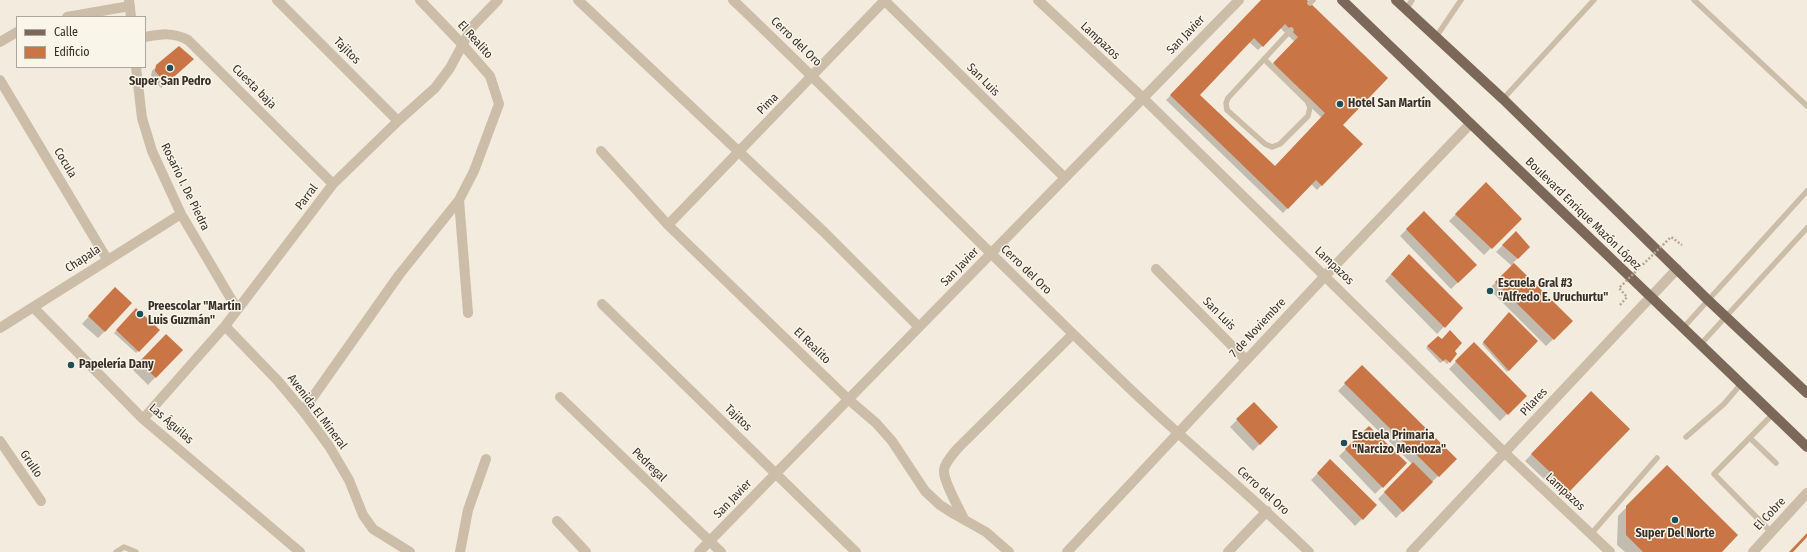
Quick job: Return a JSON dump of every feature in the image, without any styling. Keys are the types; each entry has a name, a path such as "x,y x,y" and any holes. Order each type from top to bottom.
{"main road":[{"name":"Boulevard Enrique Mazón López","path":"1342,0 1807,447"},
{"path":"1396,0 1503,99 1708,300 1807,393"}],"street":[{"name":"Tajitos","path":"277,0 398,121"},
{"name":"El Realito","path":"420,0 490,76 499,104 474,171 459,200"},
{"path":"578,0 824,232 919,327"},
{"name":"Cerro del Oro","path":"733,0 813,76 991,254 1074,334 1179,434 1266,511 1309,552"},
{"name":"Pima","path":"668,226 885,0"},
{"name":"San Luis","path":"885,0 1065,178"},
{"name":"Lampazos","path":"1038,0 1142,98 1505,453 1591,534 1606,551"},
{"name":"San Javier","path":"699,552 1239,0"},
{"name":"Parral","path":"144,418 226,326 333,184 398,121 435,88 450,68 472,27 491,2"},
{"path":"71,16 129,3 131,16"},
{"path":"0,42 16,33"},
{"name":"Cuesta baja","path":"146,36 168,34 178,35 188,40 333,184"},
{"name":"Rosario I. De Piedra","path":"136,68 142,118 150,145 181,214 238,309"},
{"name":"Cocula","path":"0,80 107,259"},
{"name":"7 de Noviembre","path":"1067,552 1179,434 1325,276 1470,124"},
{"name":"El Realito","path":"601,151 668,226 848,399 876,423 892,441 924,491 940,505 986,532 1009,552"},
{"path":"459,200 468,313"},
{"path":"303,411 399,275 459,200"},
{"name":"Chapala","path":"0,328 107,259 181,214"},
{"name":"San Luis","path":"1156,269 1246,360"},
{"name":"Pilares","path":"1410,552 1677,269"},
{"name":"Tajitos","path":"602,304 856,552"},
{"name":"Las Águilas","path":"33,307 144,418 300,552"},
{"name":"Avenida El Mineral","path":"226,326 259,360 303,411 329,446 349,480 363,514 373,529 410,552"},
{"path":"964,519 946,480 944,470 948,461 958,448 1074,334"},
{"name":"Pedregal","path":"560,397 721,552"},
{"name":"Grullo","path":"0,440 41,501"},
{"path":"460,552 468,510 486,459"},
{"name":"El Cobre","path":"1753,552 1807,493"},
{"path":"1228,552 1266,511"},
{"path":"557,521 586,552"}],"lane":[{"path":"1406,10 1412,0"},
{"path":"1436,37 1461,0"},
{"path":"1503,99 1594,0"},
{"path":"1694,0 1807,106"},
{"path":"1264,59 1308,101 1310,107 1308,116 1280,144 1272,147 1265,144 1228,110 1226,103 1228,98 1264,59 1291,30"},
{"path":"1683,328 1807,191"},
{"path":"1700,345 1807,228"},
{"path":"1686,437 1724,404 1741,384"},
{"path":"1771,532 1714,474 1773,414"},
{"path":"1750,438 1776,463"},
{"path":"1591,534 1657,458"},
{"path":"116,552 124,547 136,552"}],"path":[{"path":"1620,305 1628,297 1619,288 1671,236 1682,245"}],"building":[{"name":"Hotel San Martín","path":"1261,0 1307,0 1388,78 1343,125 1363,144 1322,186 1316,180 1288,209 1170,95","holes":["1285,24 1298,37 1273,63 1325,113 1275,166 1200,95 1254,38 1263,47"]},
{"name":"Super San Pedro","path":"179,46 194,59 166,84 155,71 156,65"},
{"path":"1486,182 1522,219 1492,249 1455,214"},
{"path":"1424,211 1477,265 1458,283 1406,229"},
{"path":"1516,231 1530,247 1518,259 1502,245"},
{"path":"1409,254 1463,308 1445,328 1391,274"},
{"path":"1514,263 1573,321 1554,340 1495,282"},
{"path":"115,287 132,303 105,332 88,316"},
{"path":"136,308 160,330 139,352 116,330"},
{"path":"1509,312 1538,341 1509,371 1483,342"},
{"path":"1450,330 1462,343 1455,351 1457,354 1450,363 1446,359 1443,361 1427,346 1438,336 1442,339"},
{"path":"166,334 183,350 156,378 139,362"},
{"path":"1474,342 1527,396 1508,415 1455,361"},
{"path":"1362,365 1457,459 1439,477 1344,383"},
{"path":"1591,391 1630,429 1570,491 1531,454"},
{"path":"1254,402 1278,427 1260,445 1236,419"},
{"path":"1369,426 1407,463 1383,488 1345,449"},
{"path":"1330,459 1377,505 1363,520 1317,473"},
{"path":"1413,462 1433,482 1403,512 1384,492"},
{"name":"Super Del Norte","path":"1667,465 1738,535 1722,552 1643,552 1626,535 1626,506"},
{"path":"1807,533 1807,537 1793,552 1789,552"}],"place":[{"name":"Super San Pedro","path":"170,68"},
{"name":"Hotel San Martín","path":"1340,104"},
{"name":"Escuela Gral #3 \"Alfredo E. Uruchurtu\"","path":"1490,291"},
{"name":"Preescolar \"Martín Luis Guzmán\"","path":"140,314"},
{"name":"Papelería Dany","path":"71,365"},
{"name":"Escuela Primaria \"Narcizo Mendoza\"","path":"1344,443"},
{"name":"Super Del Norte","path":"1675,520"}]}
